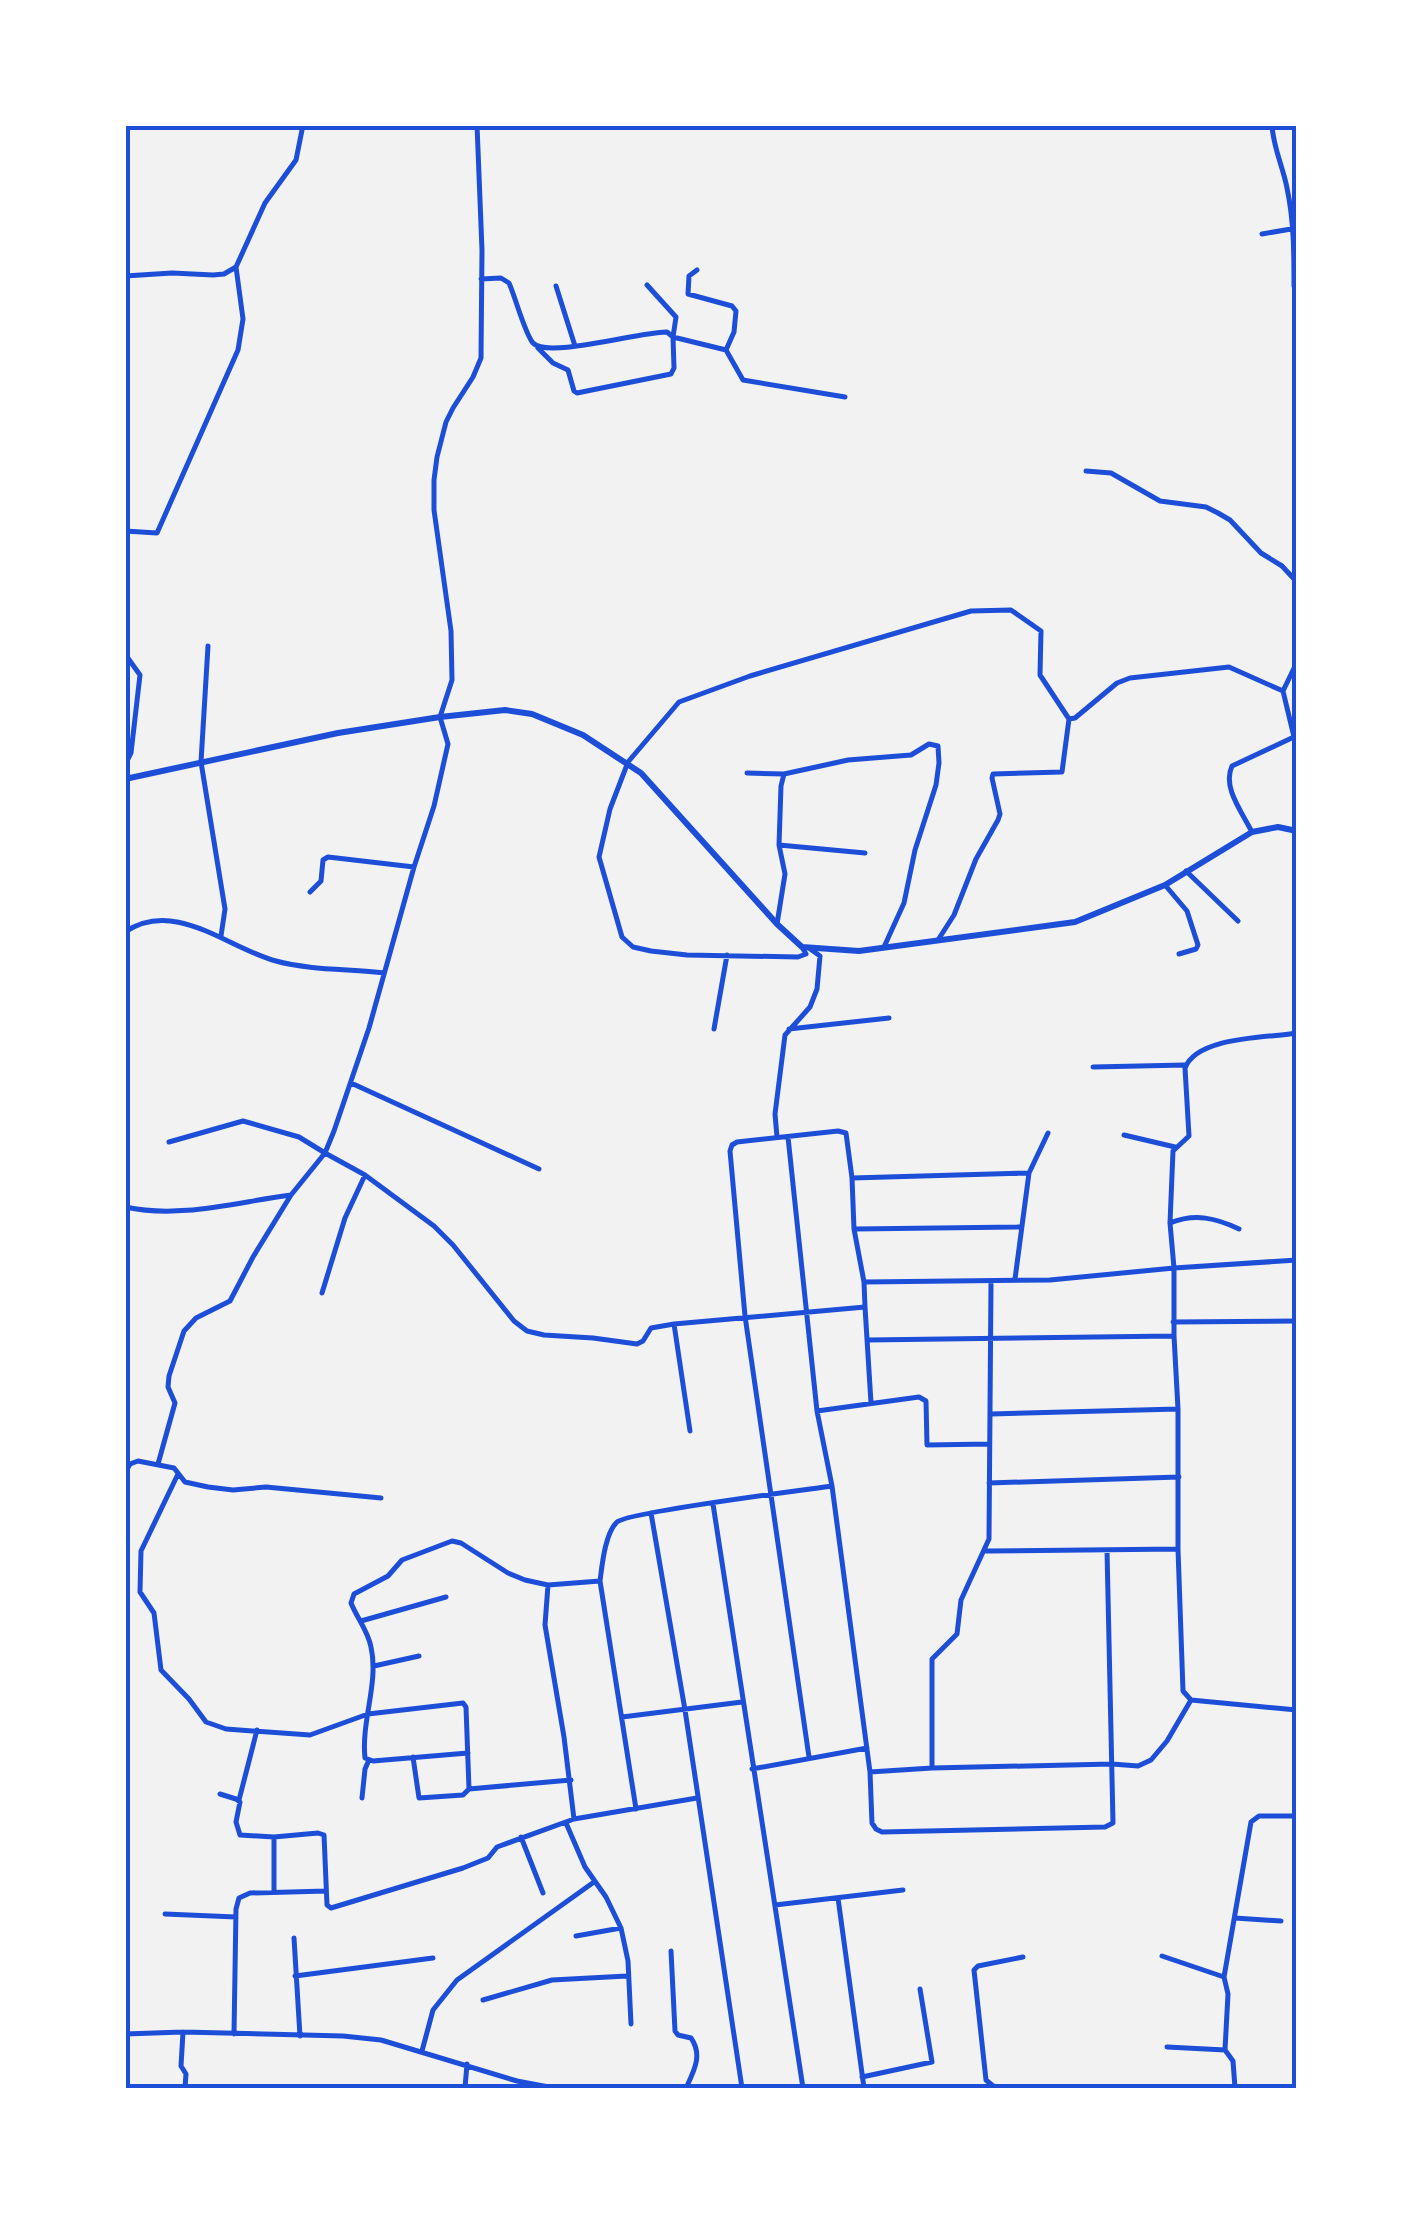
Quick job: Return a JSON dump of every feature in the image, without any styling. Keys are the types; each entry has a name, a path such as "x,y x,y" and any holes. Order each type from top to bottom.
{"street":[{"path":"125,530 157,533 238,350 243,319 236,267 265,203 296,160 303,125"},
{"path":"158,1464 174,1403 169,1376 184,1331 196,1318 230,1301 291,1194 325,1153 351,1083 434,806 448,744 440,717 452,680 434,480 446,422 480,358 477,125"},
{"path":"1272,125 1295,228 1294,286"},
{"path":"1262,234 1295,228"},
{"path":"125,276 224,274 236,267"},
{"path":"697,270 689,276 688,294 736,310 734,332 726,350"},
{"path":"224,274 238,284"},
{"path":"481,279 501,278 510,283 531,340 553,363 568,370 578,393 670,374 674,368 675,314 647,284"},
{"path":"556,286 575,346"},
{"path":"536,346 560,348 667,332 726,350 742,380 845,397"},
{"path":"1086,471 1110,473 1160,502 1206,507 1218,513 1230,520 1261,553 1282,566 1295,580 1297,589"},
{"path":"806,948 806,954 798,957 651,951 633,947 622,937 599,857 610,810 628,762 679,702 750,676 953,616 1011,610 1041,631 1040,675 1069,719 1060,772 993,774 998,820 976,859 954,915 937,942"},
{"path":"208,646 201,762 225,909 220,936"},
{"path":"125,654 140,676 131,753 125,765"},
{"path":"1252,832 1233,794 1229,772 1232,766 1296,736 1283,692 1297,662"},
{"path":"1069,719 1117,683 1141,675 1229,667 1283,692"},
{"path":"125,778 338,733 505,710 532,714 582,734 650,780 777,924 820,956 817,989 810,1007 788,1028 784,1039 776,1114 778,1139"},
{"path":"748,773 784,774 848,760 911,755 929,744 938,746 936,785 915,850 904,902 883,949"},
{"path":"777,924 785,874 779,844 780,786 784,774"},
{"path":"806,948 883,949 1074,922 1164,884 1252,832 1278,827 1297,831"},
{"path":"779,844 865,853"},
{"path":"310,892 321,881 323,860 328,858 414,867"},
{"path":"1186,872 1238,921"},
{"path":"1164,884 1186,910 1198,945 1196,950 1179,954"},
{"path":"125,932 138,924 162,920 220,936 276,961 384,972"},
{"path":"714,1029 727,955"},
{"path":"788,1028 889,1018"},
{"path":"1093,1067 1185,1064 1209,1047 1297,1032"},
{"path":"1185,1064 1190,1136 1175,1147 1172,1157 1170,1223 1183,1691 1191,1700 1297,1710"},
{"path":"351,1083 539,1169"},
{"path":"169,1142 243,1121 299,1136 365,1176 444,1235 514,1321 536,1334 637,1344 651,1328 674,1324 864,1307"},
{"path":"809,1757 745,1316 730,1151 736,1142 844,1131 848,1135 854,1229 864,1282 871,1403"},
{"path":"1015,1279 1029,1172 1048,1133"},
{"path":"1124,1135 1175,1147"},
{"path":"788,1137 817,1411 832,1486 870,1772 872,1822 879,1831 1105,1827 1114,1820 1108,1550"},
{"path":"852,1178 1029,1172"},
{"path":"322,1293 345,1218 365,1176"},
{"path":"125,1208 210,1210 291,1194"},
{"path":"1170,1223 1202,1216 1239,1229"},
{"path":"854,1229 1022,1227"},
{"path":"864,1282 1050,1280 1297,1260"},
{"path":"932,1768 932,1659 956,1634 961,1600 988,1540 991,1282"},
{"path":"1173,1322 1297,1321"},
{"path":"674,1324 690,1432"},
{"path":"868,1340 1174,1336"},
{"path":"817,1411 923,1398 926,1442 930,1446 989,1444"},
{"path":"990,1414 1178,1409"},
{"path":"125,1472 136,1462 158,1464 174,1468 188,1483 233,1490 266,1487 381,1498"},
{"path":"178,1474 141,1552 140,1592 154,1614 160,1670 206,1722 226,1729 310,1734 368,1714 463,1703 469,1789"},
{"path":"989,1483 1179,1477"},
{"path":"636,1808 600,1581 615,1524 620,1519 650,1513 832,1486"},
{"path":"713,1504 803,2088"},
{"path":"650,1513 685,1710 742,2088"},
{"path":"369,1760 364,1754 374,1666 370,1642 352,1603 354,1594 388,1576 402,1560 452,1541 508,1573 548,1585 600,1581"},
{"path":"985,1551 1178,1548"},
{"path":"548,1585 545,1625 574,1819"},
{"path":"360,1620 446,1596"},
{"path":"374,1666 419,1656"},
{"path":"870,1772 1138,1766 1151,1760 1167,1741 1191,1700"},
{"path":"622,1718 742,1702"},
{"path":"257,1730 238,1800 236,1822 240,1835 324,1835 327,1905 332,1908 463,1868 488,1858 497,1846 574,1819 697,1798"},
{"path":"752,1769 866,1748"},
{"path":"369,1760 468,1754"},
{"path":"413,1758 419,1798 463,1795 469,1789 571,1780"},
{"path":"362,1798 369,1760"},
{"path":"220,1794 238,1800"},
{"path":"1235,2088 1233,2061 1225,2050 1228,1994 1224,1977 1252,1820 1260,1816 1297,1816"},
{"path":"566,1822 594,1882 622,1928 631,2024"},
{"path":"522,1836 543,1892"},
{"path":"274,1837 274,1892"},
{"path":"422,2051 433,2010 457,1980 594,1882"},
{"path":"775,1905 903,1890"},
{"path":"234,2034 238,1900 242,1895 326,1891"},
{"path":"838,1898 864,2088"},
{"path":"165,1914 236,1917"},
{"path":"1234,1918 1282,1921"},
{"path":"576,1936 622,1928"},
{"path":"294,1938 300,2036"},
{"path":"671,1951 675,2031 691,2038 698,2063 686,2088"},
{"path":"1162,1956 1224,1977"},
{"path":"1005,2088 990,2085 986,2080 974,1972 978,1966 1023,1957"},
{"path":"295,1976 433,1958"},
{"path":"483,2000 552,1980 627,1976"},
{"path":"862,2077 932,2062 920,1989"},
{"path":"183,2032 185,2088"},
{"path":"125,2034 183,2032 381,2040 467,2064 517,2084 554,2088"},
{"path":"1167,2047 1225,2050"},
{"path":"465,2088 467,2064"}]}
